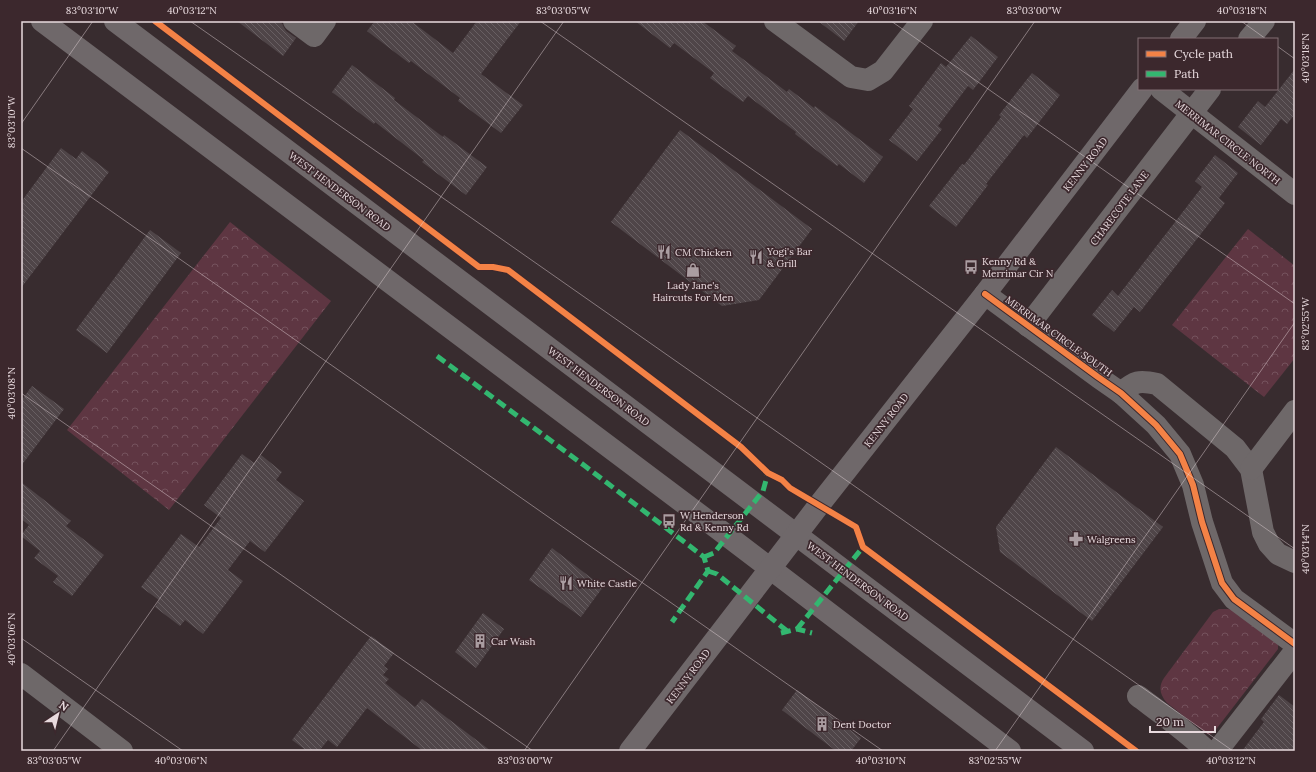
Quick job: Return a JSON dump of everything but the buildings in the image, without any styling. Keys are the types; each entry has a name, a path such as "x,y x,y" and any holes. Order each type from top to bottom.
{"main road":[{"path":"42,21 770,568 1010,751"},
{"name":"WEST HENDERSON ROAD","path":"114,21 1083,751"},
{"path":"1182,38 1195,21"},
{"name":"KENNY ROAD","path":"630,751 796,534 985,294 1141,90"}],"street":[{"path":"294,21 314,36 325,21"},
{"path":"775,21 851,77 868,80 883,71 922,21"},
{"path":"1251,38 1264,21"},
{"name":"MERRIMAR CIRCLE NORTH","path":"1162,90 1295,194"},
{"name":"CHARECOTE LANE","path":"1028,326 1209,90"},
{"name":"MERRIMAR CIRCLE SOUTH","path":"985,294 1121,393 1156,425 1180,454 1193,485 1202,522 1222,583 1234,599 1295,644"},
{"path":"1121,393 1132,384 1145,381 1157,384 1235,448 1251,469 1263,532 1269,544 1278,554 1295,562"},
{"path":"1251,469 1295,411"},
{"path":"1217,751 1295,651"},
{"path":"21,674 122,751"},
{"path":"1138,696 1193,737 1207,751"}],"green space":[{"path":"230,222 331,301 169,510 67,430"},
{"path":"1248,229 1295,266 1295,358 1264,397 1172,325"},
{"path":"1219,609 1232,610 1276,643 1278,645 1278,649 1214,732 1207,734 1167,703 1161,694 1160,688 1164,678 1213,612"}],"marked path":[{"path":"437,356 704,557 708,571 672,622"},
{"path":"704,557 714,553 763,491 768,473"},
{"path":"797,629 863,547"},
{"path":"708,571 717,574 787,631"},
{"path":"781,633 797,629 812,633"}],"cycle path":[{"path":"155,21 479,267 493,267 508,270 741,447 768,473 782,480 790,488 856,527 863,547 1136,751"},
{"path":"985,294 1121,393 1156,425 1180,454 1193,485 1202,522 1222,583 1234,599 1295,644"}],"place":[{"name":"CM Chicken","path":"664,252"},
{"name":"Yogi's Bar & Grill","path":"756,257"},
{"name":"Kenny Rd & Merrimar Cir N","path":"971,267"},
{"name":"Lady Jane's Haircuts For Men","path":"693,270"},
{"name":"W Henderson Rd & Kenny Rd","path":"669,521"},
{"name":"Walgreens","path":"1076,539"},
{"name":"White Castle","path":"566,583"},
{"name":"Car Wash","path":"480,641"},
{"name":"Dent Doctor","path":"822,724"}]}
